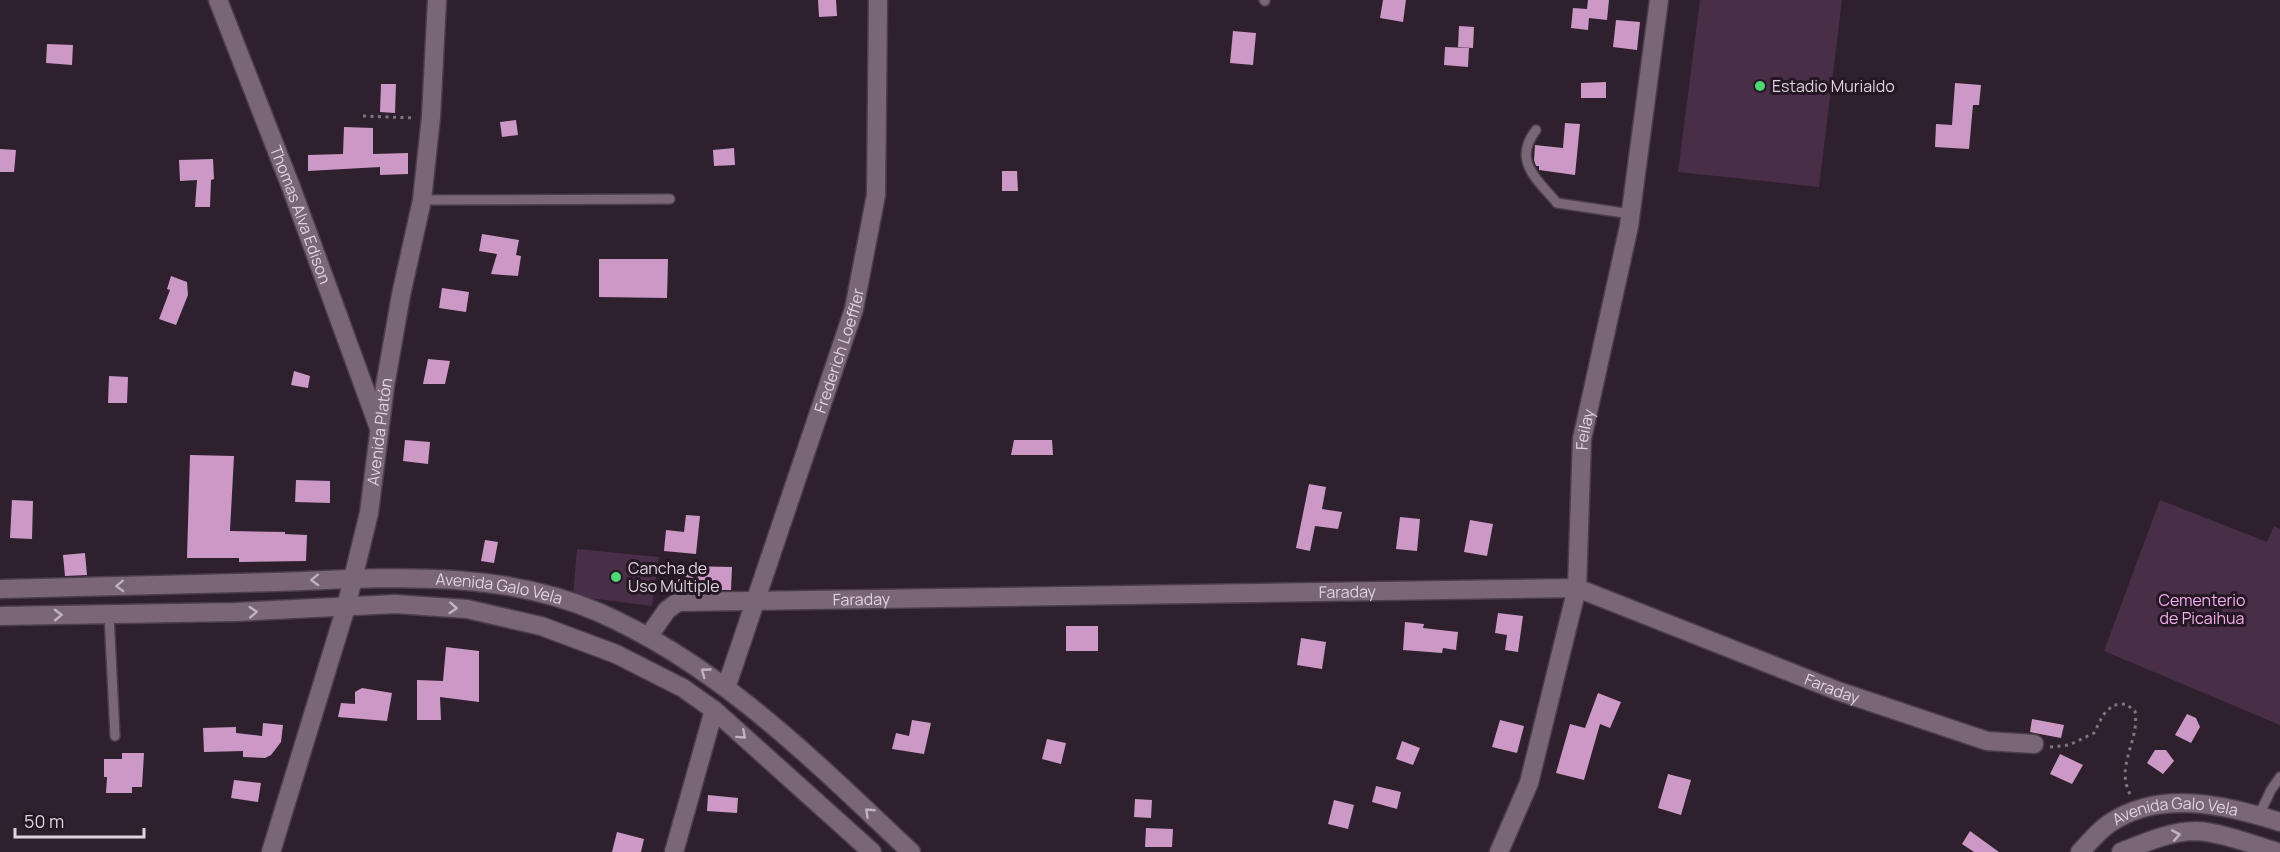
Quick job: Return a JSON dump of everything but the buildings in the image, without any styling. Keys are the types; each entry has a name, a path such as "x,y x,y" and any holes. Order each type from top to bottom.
{"street":[{"name":"Thomas Alva Edison","path":"218,0 291,187 379,430"},
{"name":"Avenida Platón","path":"271,852 346,607 369,513 379,430 401,295 422,200 431,117 437,0"},
{"name":"Frederich Loeffler","path":"726,688 854,309 876,195 878,0"},
{"name":"Feilay","path":"1499,852 1529,783 1577,588 1582,439 1631,213 1659,0"},
{"name":"Avenida Galo Vela","path":"0,590 433,578 509,587 539,594 596,611 648,637 702,669 781,730 911,852"},
{"name":"Faraday","path":"648,637 667,610 678,602 1577,588 1838,691 1987,741 2034,744"},
{"name":"Avenida Galo Vela","path":"0,616 235,612 395,604 467,609 541,626 644,666 683,688 714,710 872,852"},
{"path":"674,852 714,710"},
{"name":"Avenida Galo Vela","path":"2080,852 2097,833 2110,823 2138,810 2162,805 2215,804 2280,822"},
{"name":"Avenida Galo Vela","path":"2121,852 2155,838 2196,831 2236,839 2277,852"}],"lane":[{"path":"1536,130 1529,139 1524,154 1528,166 1557,203 1631,213"},
{"path":"422,200 670,199"},
{"path":"109,614 115,736"},
{"path":"2259,815 2271,789 2280,777"}],"path":[{"path":"363,116 403,119 431,117"},
{"path":"2034,744 2054,748 2069,745 2094,733 2103,715 2113,705 2126,704 2135,711 2137,724 2123,771 2128,791 2138,810"}],"green space":[{"name":"Estadio Murialdo","path":"1700,0 1842,0 1819,187 1678,172"},
{"name":"Cementerio de Picaihua","path":"2160,500 2267,542 2274,526 2280,529 2280,725 2104,651"},
{"name":"Cancha de Uso Múltiple","path":"577,549 659,557 652,606 573,596"}],"place":[{"name":"Estadio Murialdo","path":"1760,86"},
{"name":"Cancha de Uso Múltiple","path":"616,577"}]}
